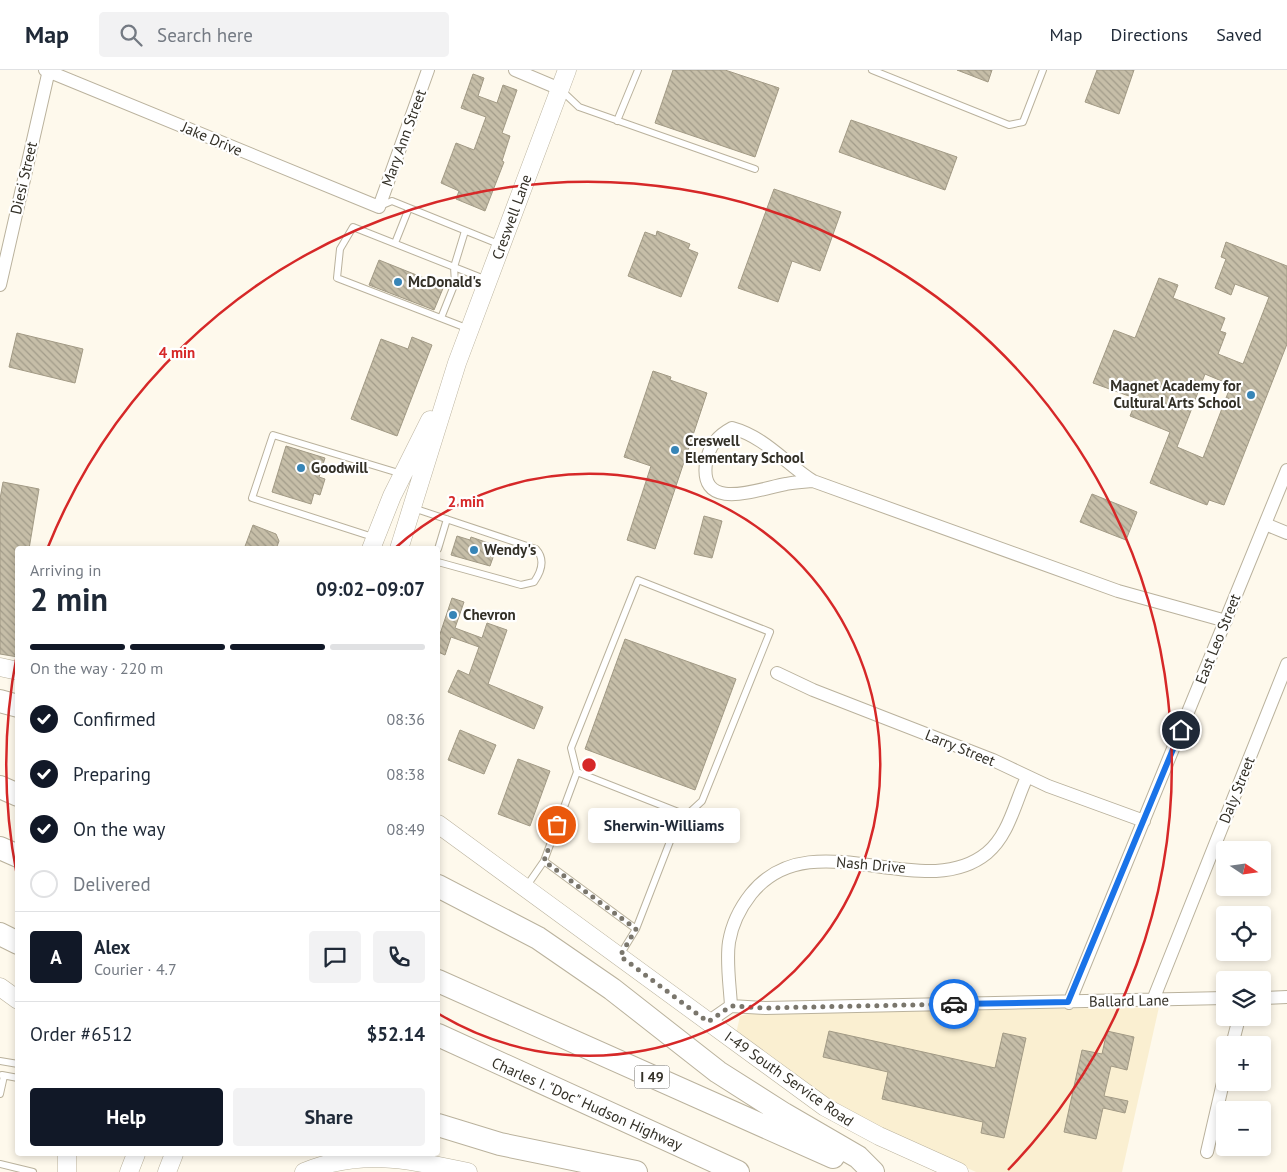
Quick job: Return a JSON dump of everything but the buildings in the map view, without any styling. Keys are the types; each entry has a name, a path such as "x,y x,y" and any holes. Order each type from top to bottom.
{"highway":[{"path":"0,702 15,705"},
{"path":"0,787 15,794"},
{"path":"0,848 15,855"},
{"path":"440,887 538,938 612,990 718,1072 784,1114 858,1157 873,1172"},
{"path":"0,934 15,942"},
{"name":"I 49","path":"440,982 866,1172"},
{"name":"Charles I. \"Doc\" Hudson Highway","path":"440,1036 738,1172"},
{"path":"440,1126 500,1144 636,1172"}],"street":[{"name":"Jake Drive","path":"47,70 379,207"},
{"name":"Diesi Street","path":"0,285 47,70"},
{"name":"Mary Ann Street","path":"379,207 428,70"},
{"path":"515,70 560,89"},
{"name":"Creswell Lane","path":"401,546 457,363 567,70"},
{"name":"Creswell Lane","path":"373,543 403,475 457,363"},
{"path":"813,481 786,484 738,496 720,493 710,487 705,473 707,455 717,436 732,428 749,433 764,442 813,481 1118,592 1226,621"},
{"name":"East Leo Street","path":"1068,1002 1287,470"},
{"path":"1265,524 1287,533"},
{"name":"Daly Street","path":"1153,1000 1287,664"},
{"path":"0,667 15,670"},
{"name":"Larry Street","path":"777,673 813,690 993,760 1027,777 1144,821"},
{"name":"Nash Drive","path":"731,1006 729,943 738,914 756,888 768,878 795,865 810,862 839,861 929,871 961,868 981,857 998,842 1027,777"},
{"name":"I-49 South Service Road","path":"440,825 800,1090 851,1123 959,1172"},
{"path":"1,990 15,998"},
{"path":"1271,997 1286,995"},
{"name":"Ballard Lane","path":"731,1006 766,1008 1216,998"},
{"path":"708,1022 731,1006"},
{"path":"1207,1152 1221,1091"},
{"path":"67,1156 67,1172"},
{"path":"130,1172 135,1156"},
{"path":"167,1172 173,1156"},
{"path":"304,1172 321,1165 349,1159 389,1157 468,1172"}],"lane":[{"path":"617,121 638,70"},
{"path":"872,70 1008,125 1023,122 1043,70"},
{"path":"560,89 579,108 755,169"},
{"path":"379,207 392,202 501,246"},
{"path":"395,243 409,208"},
{"path":"470,329 337,278 340,249 353,227 489,280"},
{"path":"441,318 455,284 454,267 466,231"},
{"path":"373,543 252,498 273,435 403,475"},
{"path":"412,508 536,549 541,554 542,565 534,582 521,584 440,563"},
{"path":"439,546 448,519"},
{"path":"526,887 544,861 577,772 571,748 638,580 770,632 702,801 690,812 681,813 577,772"},
{"path":"620,956 636,929 681,813"},
{"path":"544,861 636,929"},
{"path":"0,1061 15,1064"},
{"path":"0,1094 2,1075 15,1077"},
{"path":"0,1164 34,1172"}],"shaded area":[{"path":"1159,1007 1122,1172 976,1172 887,1132 817,1093 736,1034 740,1016 747,1014"}],"way so far":[{"path":"557,825 544,861 636,929 620,956 708,1022 731,1006 766,1008 954,1004"}],"place":[{"name":"McDonald's","path":"398,282"},
{"name":"Magnet Academy for Cultural Arts School","path":"1251,395"},
{"name":"Creswell Elementary School","path":"675,450"},
{"name":"Goodwill","path":"301,468"},
{"name":"Wendy's","path":"474,550"},
{"name":"Chevron","path":"453,615"},
{"name":"Sherwin-Williams","path":"557,825"}],"route":[{"path":"954,1004 1068,1002 1181,730"}]}
